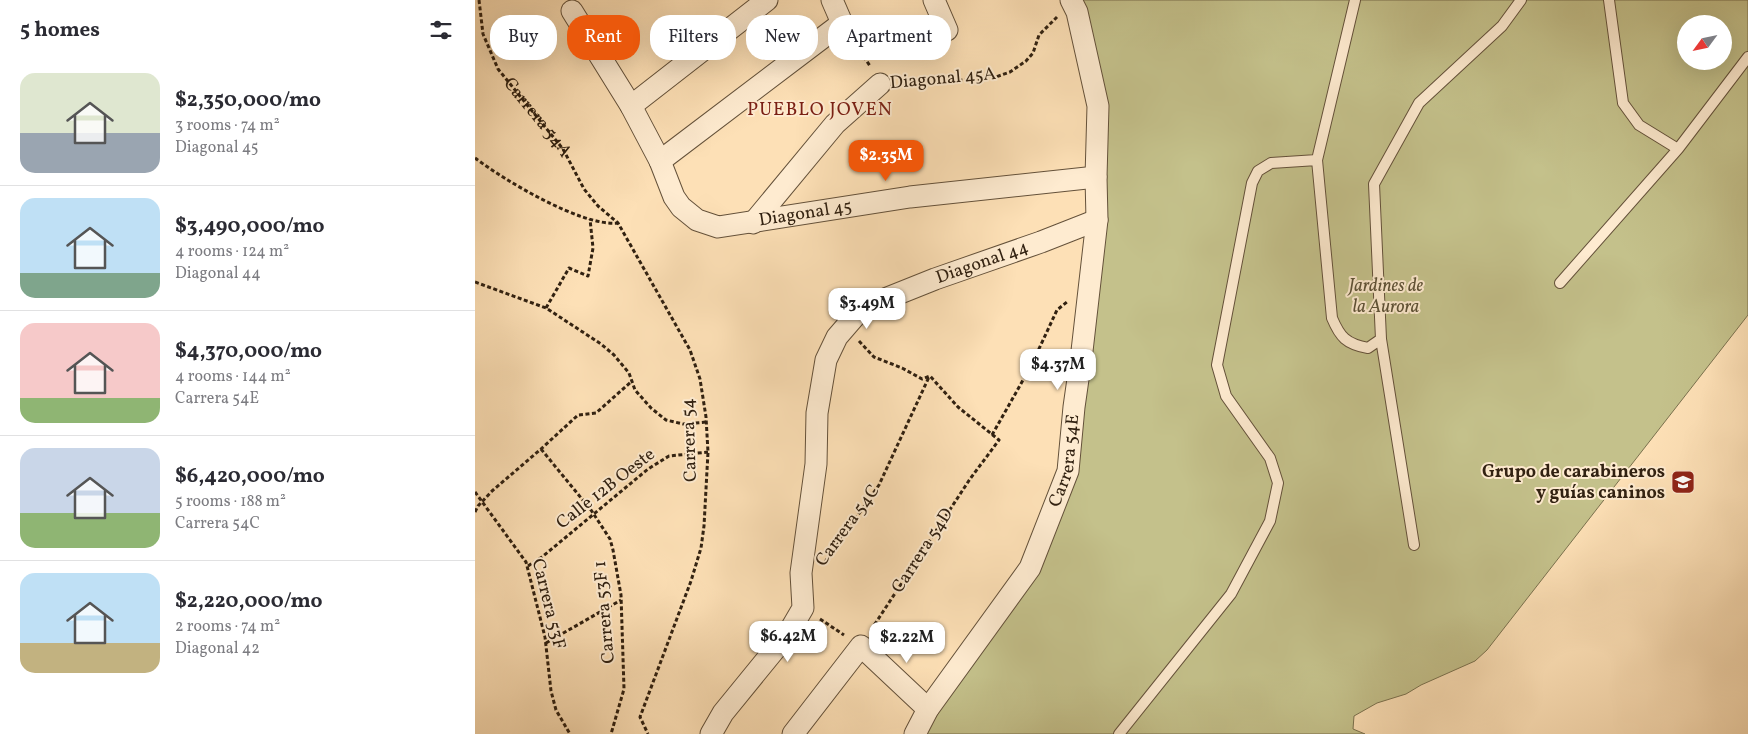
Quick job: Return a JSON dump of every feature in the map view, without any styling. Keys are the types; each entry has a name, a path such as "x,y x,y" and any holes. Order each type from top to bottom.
{"street":[{"path":"631,106 767,0"},
{"path":"832,0 839,15"},
{"path":"934,0 940,15"},
{"name":"Carrera 54E","path":"915,734 928,709 1030,568 1068,471 1097,220 1097,106 1074,6"},
{"path":"572,11 631,106 661,161 828,34"},
{"name":"Diagonal 45A","path":"753,223 835,124 880,84"},
{"name":"Diagonal 45","path":"661,161 674,197 681,207 697,220 718,227 753,223 910,196 1096,177"},
{"name":"Diagonal 44","path":"801,573 816,464 817,413 821,386 827,360 837,337 856,315 875,303 935,278 1041,242 1097,220"},
{"name":"Carrera 54C","path":"801,573 803,608"},
{"path":"711,734 723,713 789,632 803,608"},
{"path":"793,734 861,646 928,709"}],"lane":[{"path":"1355,0 1317,160 1332,318 1339,334 1355,345 1368,348 1381,339"},
{"path":"1414,545 1381,339 1374,184 1419,103 1502,26 1521,0"},
{"path":"1609,0 1623,103 1639,125 1678,148"},
{"path":"1560,283 1678,148 1748,57"},
{"path":"1119,734 1231,594 1270,521 1277,484 1269,458 1226,396 1217,365 1251,184 1258,172 1271,163 1317,160"}],"path":[{"name":"Carrera 54A","path":"479,0 483,34 498,69 563,149 584,189 618,223"},
{"name":"Diagonal 45A","path":"880,84 990,79 1009,72 1026,61 1033,53 1039,35 1055,18 1074,6"},
{"path":"865,60 876,72 880,84"},
{"path":"475,158 561,210 607,225 618,223"},
{"path":"546,308 569,268 588,276 593,248 590,220"},
{"name":"Carrera 54","path":"618,223 690,350 700,379 707,422 708,452 701,548 691,581 640,716 647,734"},
{"path":"475,282 546,308 601,344 614,355 629,373 635,390 651,408 666,420 683,424 707,422"},
{"path":"846,327 874,357 902,368 922,379 930,376 957,407 992,435 1031,366 1057,310 1089,285"},
{"name":"Carrera 54C","path":"801,573 811,573 819,570 875,491 930,376"},
{"path":"475,512 482,501 578,414 596,413 632,381"},
{"name":"Carrera 54D","path":"861,646 970,479 999,440 992,435"},
{"name":"Carrera 53F 1","path":"541,449 594,515 610,539 621,600 624,690 611,734"},
{"name":"Calle 12B Oeste","path":"528,566 594,515 648,469 669,456 708,452"},
{"name":"Carrera 53F","path":"475,492 528,566 546,643 551,691 556,710 570,734"},
{"path":"546,643 621,600"},
{"path":"803,608 861,646"}],"green space":[{"name":"Jardines de la Aurora","path":"1071,0 1748,0 1748,315 1487,650 1475,661 1421,685 1406,694 1377,703 1354,716 1353,729 1365,734 915,734 1030,568 1068,471 1098,106"}],"place":[{"name":"Grupo de carabineros y guías caninos","path":"1683,482"}],"district":[{"name":"PUEBLO JOVEN","path":"820,110"}]}
